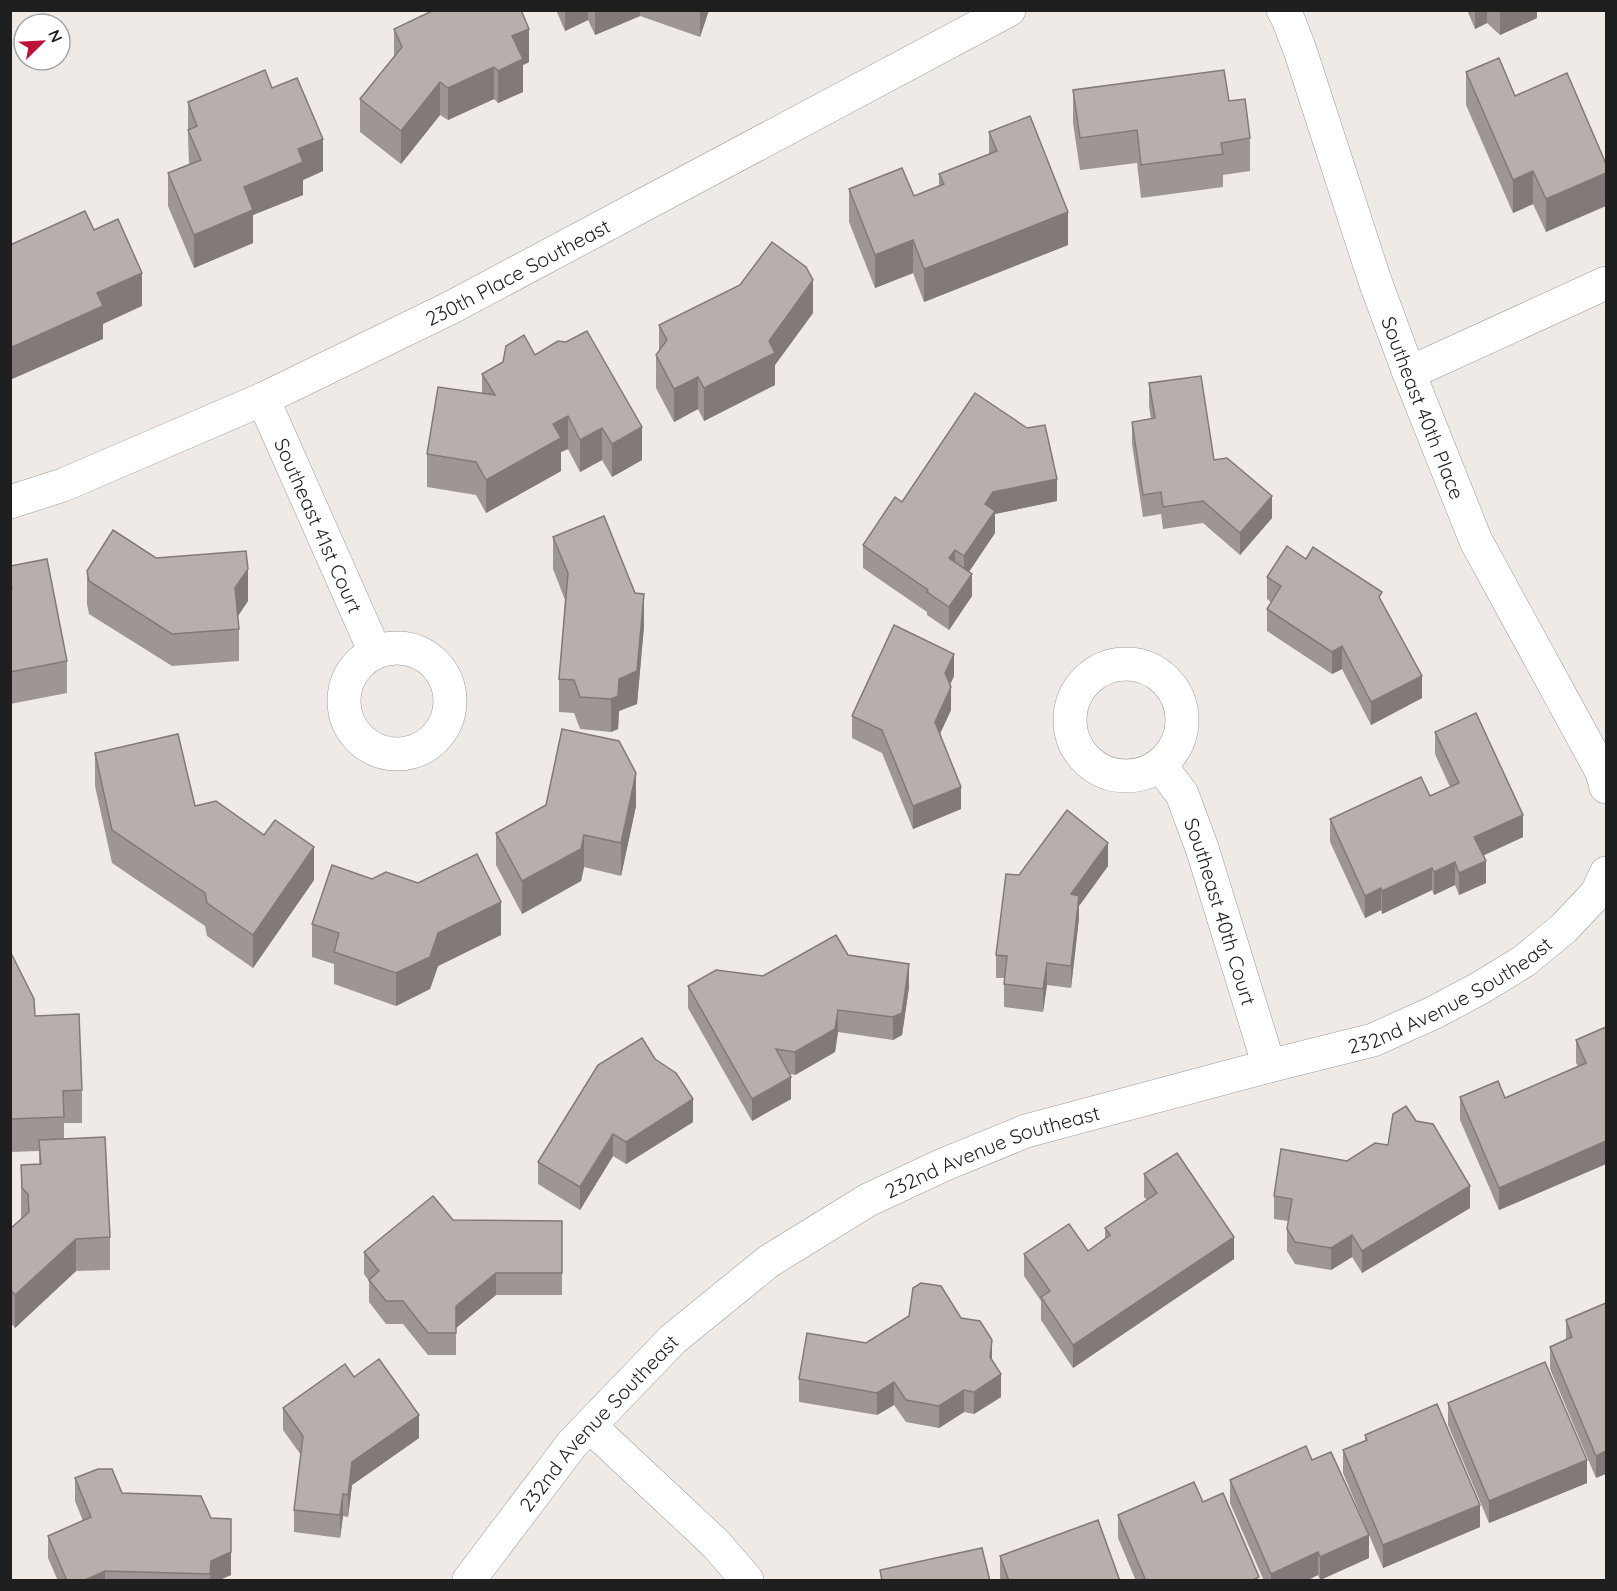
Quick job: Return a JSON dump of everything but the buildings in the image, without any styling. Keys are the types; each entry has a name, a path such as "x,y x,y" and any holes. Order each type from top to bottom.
{"street":[{"name":"230th Place Southeast","path":"10,502 63,485 263,399 452,307 1009,10"},
{"name":"Southeast 40th Place","path":"1283,10 1300,50 1375,281 1476,541 1602,772 1606,787"},
{"path":"1409,373 1606,283"},
{"name":"Southeast 41st Court","path":"263,399 375,652"},
{"name":"Southeast 40th Court","path":"1160,765 1182,794 1203,851 1269,1066"},
{"name":"232nd Avenue Southeast","path":"469,1581 572,1444 673,1340 769,1262 868,1200 943,1165 1026,1131 1373,1040 1433,1013 1524,961 1564,928 1597,893 1606,873"},
{"path":"590,1426 716,1544 747,1581"}]}
